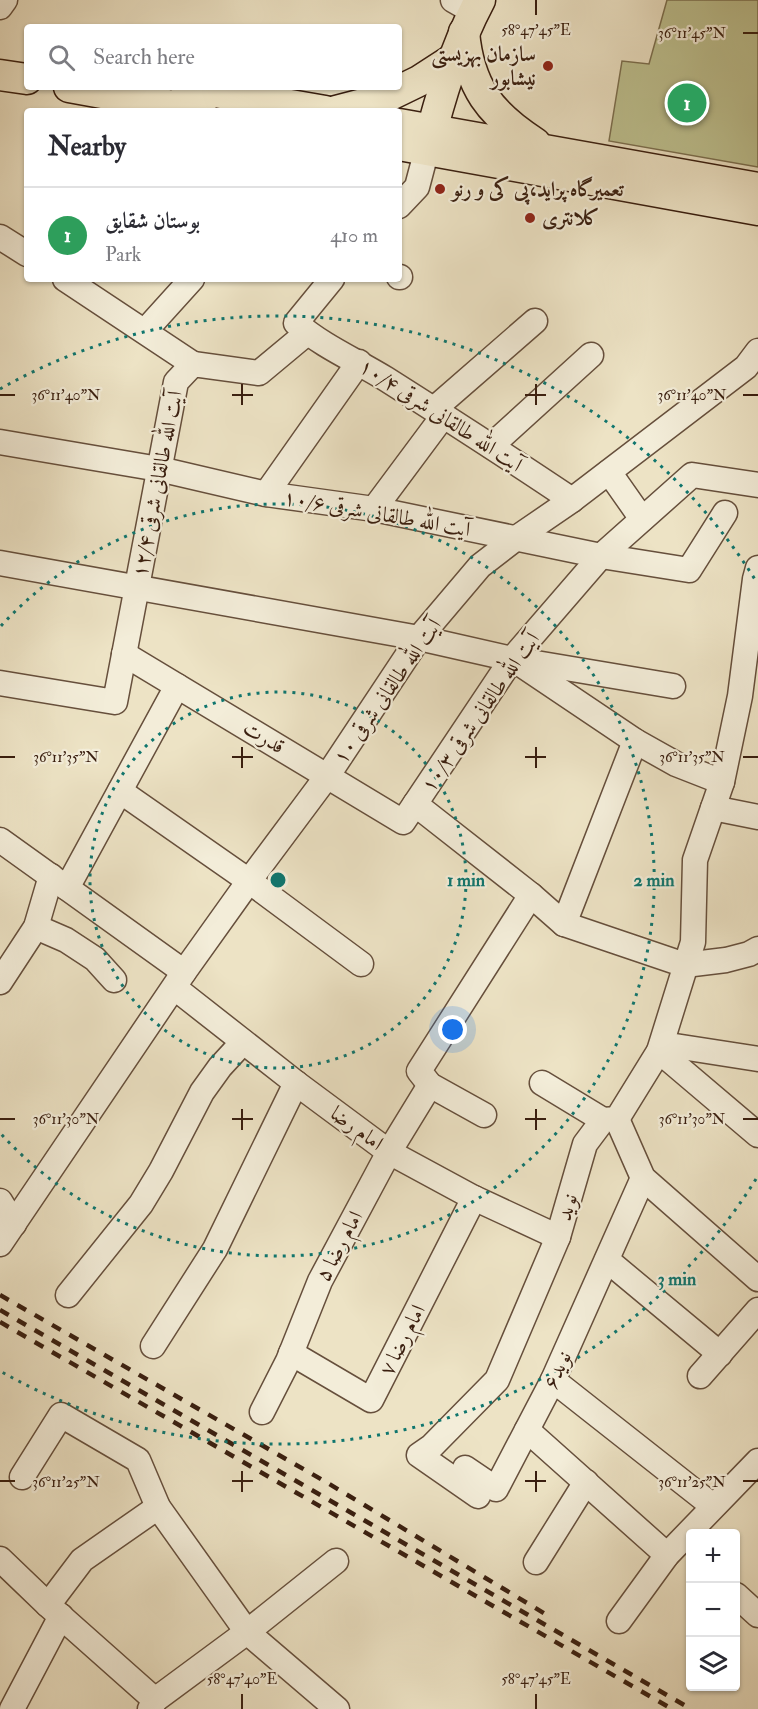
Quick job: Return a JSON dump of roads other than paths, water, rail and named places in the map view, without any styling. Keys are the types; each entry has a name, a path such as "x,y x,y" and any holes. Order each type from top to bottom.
{"main road":[{"path":"402,89 419,81 465,21"},
{"path":"419,141 465,21"},
{"path":"465,21 467,59 476,84 486,100 508,124 543,149"},
{"path":"0,55 24,59"},
{"path":"0,75 24,79"},
{"path":"86,90 184,108"},
{"path":"203,90 308,108"},
{"path":"348,108 382,99 400,90"},
{"path":"402,127 419,141 758,210"},
{"path":"419,141 543,149 758,188"}],"street":[{"path":"0,7 5,0"},
{"path":"402,203 417,187 419,141"},
{"path":"0,237 24,252"},
{"path":"70,282 193,364"},
{"path":"145,331 189,282"},
{"path":"308,333 296,323 330,282"},
{"path":"374,509 439,412 536,321"},
{"name":"آیت الله طالقانی شرقی ۱۰/۴","path":"308,333 439,412 572,500"},
{"name":"آیت الله طالقانی شرقی ۱۲/۴","path":"0,683 115,702 176,382 193,364 259,373 308,333"},
{"name":"آیت الله طالقانی شرقی ۱۰","path":"0,1244 249,880 328,776 419,638 480,566 514,539 572,500 746,367 758,351"},
{"path":"491,446 591,356"},
{"path":"266,494 359,362"},
{"name":"آیت الله طالقانی شرقی ۱۰/۶","path":"0,442 159,469 266,494 374,509 601,556 689,570 725,513"},
{"path":"609,472 642,519"},
{"name":"آیت الله طالقانی شرقی ۱۰/۳","path":"409,813 512,659 601,556 692,475 758,485"},
{"path":"0,563 419,638 512,659 674,686"},
{"name":"نوید","path":"432,1446 497,1380 558,1237 585,1144 610,1119 660,1047 693,942 695,860 749,698 757,576"},
{"name":"قدرت","path":"124,654 328,776 409,813 531,895 564,924"},
{"path":"512,659 635,741 676,764 722,782"},
{"path":"0,982 36,927 59,882 120,791 177,686"},
{"path":"635,741 564,924 685,964 726,960 749,954 758,949"},
{"path":"120,791 249,880 361,964"},
{"path":"713,808 758,817"},
{"name":"امام رضا","path":"4,850 59,882 179,980 243,1042 389,1152 474,1198 558,1237"},
{"path":"484,1115 430,1086 419,1071 531,895"},
{"path":"36,927 66,940 95,959 114,980"},
{"path":"68,1295 141,1204 202,1092 219,1067 243,1042"},
{"path":"660,1047 758,1059"},
{"path":"660,1047 758,1136"},
{"path":"153,1346 215,1249 296,1083"},
{"path":"542,1083 610,1119 643,1178 758,1279"},
{"name":"امام رضا ۵","path":"262,1412 291,1353 320,1281 389,1152 430,1086"},
{"name":"نوید۶","path":"432,1446 496,1489 554,1380 643,1178"},
{"name":"امام رضا ۷","path":"291,1353 371,1400 474,1198"},
{"path":"0,1201 14,1224"},
{"path":"607,1260 720,1354"},
{"path":"700,1376 758,1310"},
{"path":"554,1380 713,1506"},
{"path":"22,1477 61,1414 138,1460 158,1507 247,1632 337,1709"},
{"path":"527,1430 586,1482 678,1551"},
{"path":"432,1446 419,1455 478,1496"},
{"path":"619,1621 713,1506 758,1461"},
{"path":"536,1562 586,1482"},
{"path":"12,1709 54,1611 82,1560 158,1507"},
{"path":"0,1559 153,1705 336,1561"},
{"path":"740,1599 758,1615"}],"railway":[{"path":"0,1295 326,1482 552,1618"},
{"path":"0,1310 691,1709"},
{"path":"0,1322 672,1709"}],"place":[{"name":"سازمان بهزیستی نیشابور","path":"548,66"},
{"name":"بوستان شقایق","path":"687,103"},
{"name":"تعمیرگاه پراید،پی کی و رنو","path":"440,189"},
{"name":"کلانتری","path":"530,218"}]}
